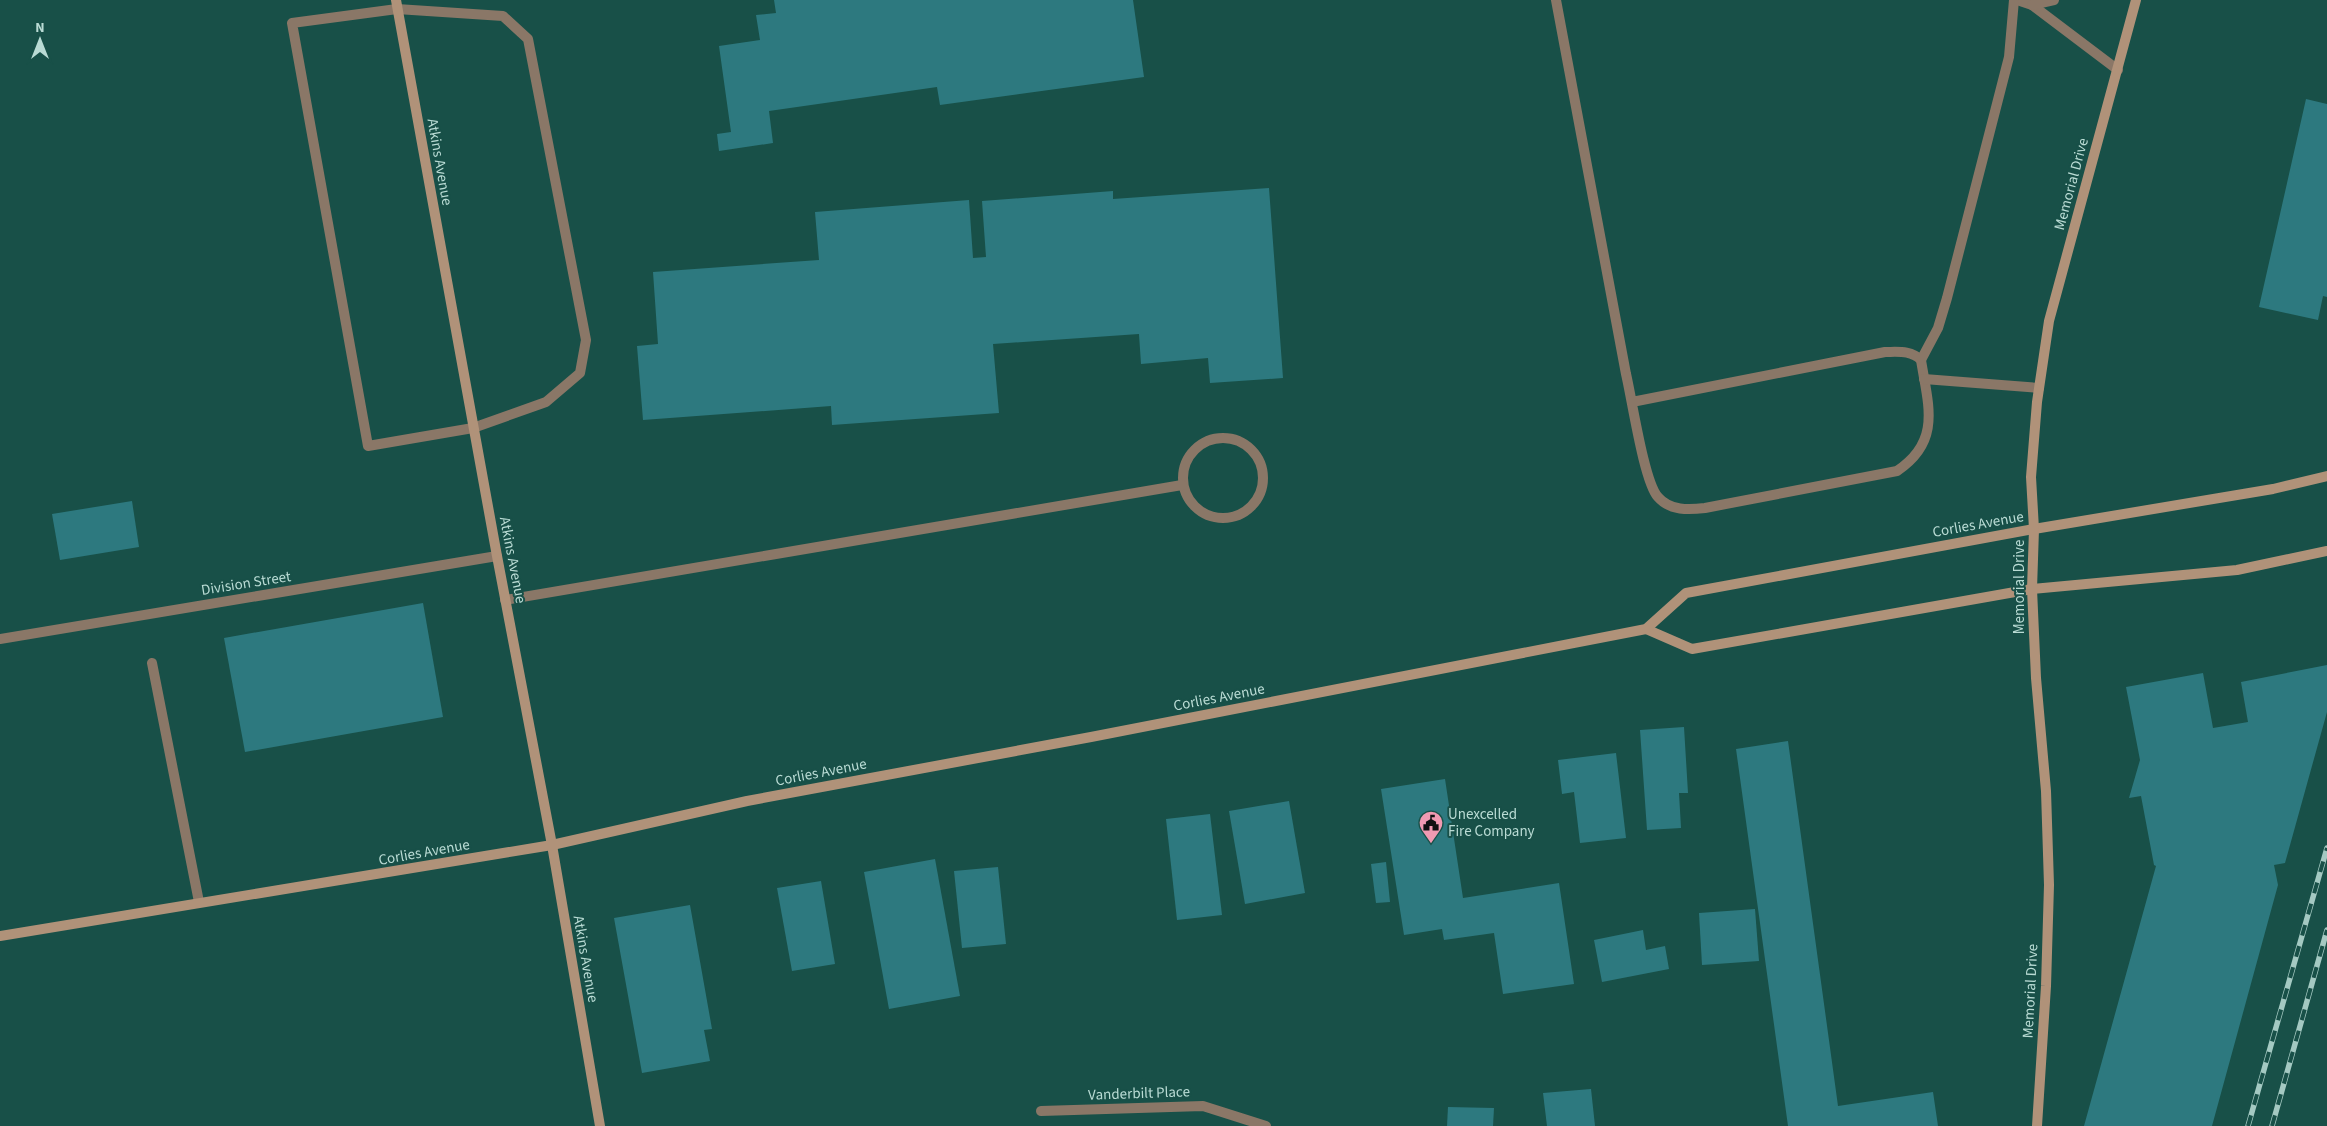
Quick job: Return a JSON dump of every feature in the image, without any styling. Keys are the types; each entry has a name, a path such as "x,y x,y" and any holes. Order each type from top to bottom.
{"main road":[{"name":"Memorial Drive","path":"2037,1126 2046,986 2049,885 2046,791 2036,678 2032,590 2034,529 2031,477 2039,388 2049,321 2136,0"},
{"name":"Atkins Avenue","path":"396,4 496,556 552,845 600,1126"},
{"name":"Corlies Avenue","path":"0,936 552,845 747,802 1646,629 1686,593 2034,529 2273,489 2327,476"},
{"path":"1646,629 1692,648 2032,590 2237,570 2327,551"}],"street":[{"path":"1556,0 1626,374 1649,484 1658,498 1671,506 1688,510 1745,501 1897,471 1909,462 1923,445 1930,418 1921,360 1916,355 1885,352 1632,402"},
{"path":"1921,360 1938,328 1947,298 2009,57 2015,0 2032,5 2118,70"},
{"path":"2032,5 2054,0"},
{"path":"396,4 503,16 528,39 586,340 580,373 546,402 473,428 368,446 292,23 396,4"},
{"path":"1924,379 2039,388"},
{"path":"1218,438 1234,438 1247,444 1258,459 1264,476 1260,492 1253,506 1235,516 1226,518 1217,518 1200,512 1187,499 1182,485 1189,454 1200,443 1218,438"},
{"path":"505,600 1182,485"},
{"name":"Division Street","path":"0,639 496,556"},
{"path":"152,663 199,902"},
{"name":"Vanderbilt Place","path":"1041,1111 1203,1106 1266,1126"}],"building":[{"path":"774,0 1133,0 1144,77 940,105 937,87 769,111 773,143 719,151 717,134 731,132 719,46 760,40 756,15 776,13"},
{"path":"2306,99 2327,104 2327,297 2323,296 2318,320 2259,307"},
{"path":"1269,188 1283,378 1210,383 1208,358 1141,364 1139,334 993,344 999,413 832,425 831,406 643,420 637,346 658,344 653,272 819,260 815,212 969,200 973,258 986,257 982,201 1113,191 1113,199"},
{"path":"132,501 139,547 60,560 52,514"},
{"path":"423,603 443,717 245,752 224,638"},
{"path":"2327,665 2327,712 2285,863 2274,865 2278,885 2212,1126 2084,1126 2156,866 2154,865 2141,796 2129,798 2140,760 2126,687 2203,673 2213,728 2248,722 2241,682"},
{"path":"1684,727 1688,793 1679,793 1681,828 1647,830 1640,730"},
{"path":"1788,741 1838,1106 1933,1092 1938,1126 1788,1126 1736,749"},
{"path":"1616,753 1626,838 1580,843 1574,792 1562,794 1558,760"},
{"path":"1445,779 1463,898 1559,883 1574,984 1503,994 1494,933 1444,940 1442,929 1404,935 1381,789"},
{"path":"1289,801 1305,893 1245,904 1229,811"},
{"path":"1210,814 1222,915 1177,920 1166,819"},
{"path":"935,859 960,996 889,1009 864,872"},
{"path":"1386,862 1390,902 1376,903 1371,864"},
{"path":"998,867 1006,944 962,948 954,871"},
{"path":"821,881 835,964 792,971 777,888"},
{"path":"690,905 712,1029 704,1030 710,1061 642,1073 614,918"},
{"path":"1755,909 1759,961 1702,965 1699,913"},
{"path":"1643,930 1646,950 1665,946 1669,969 1602,982 1594,940"},
{"path":"1591,1089 1595,1126 1547,1126 1543,1093"},
{"path":"1448,1107 1494,1108 1493,1126 1447,1126"}],"railway":[{"path":"2248,1126 2327,848"},
{"path":"2272,1126 2327,930"}],"place":[{"name":"Unexcelled Fire Company","path":"1431,844"}]}
